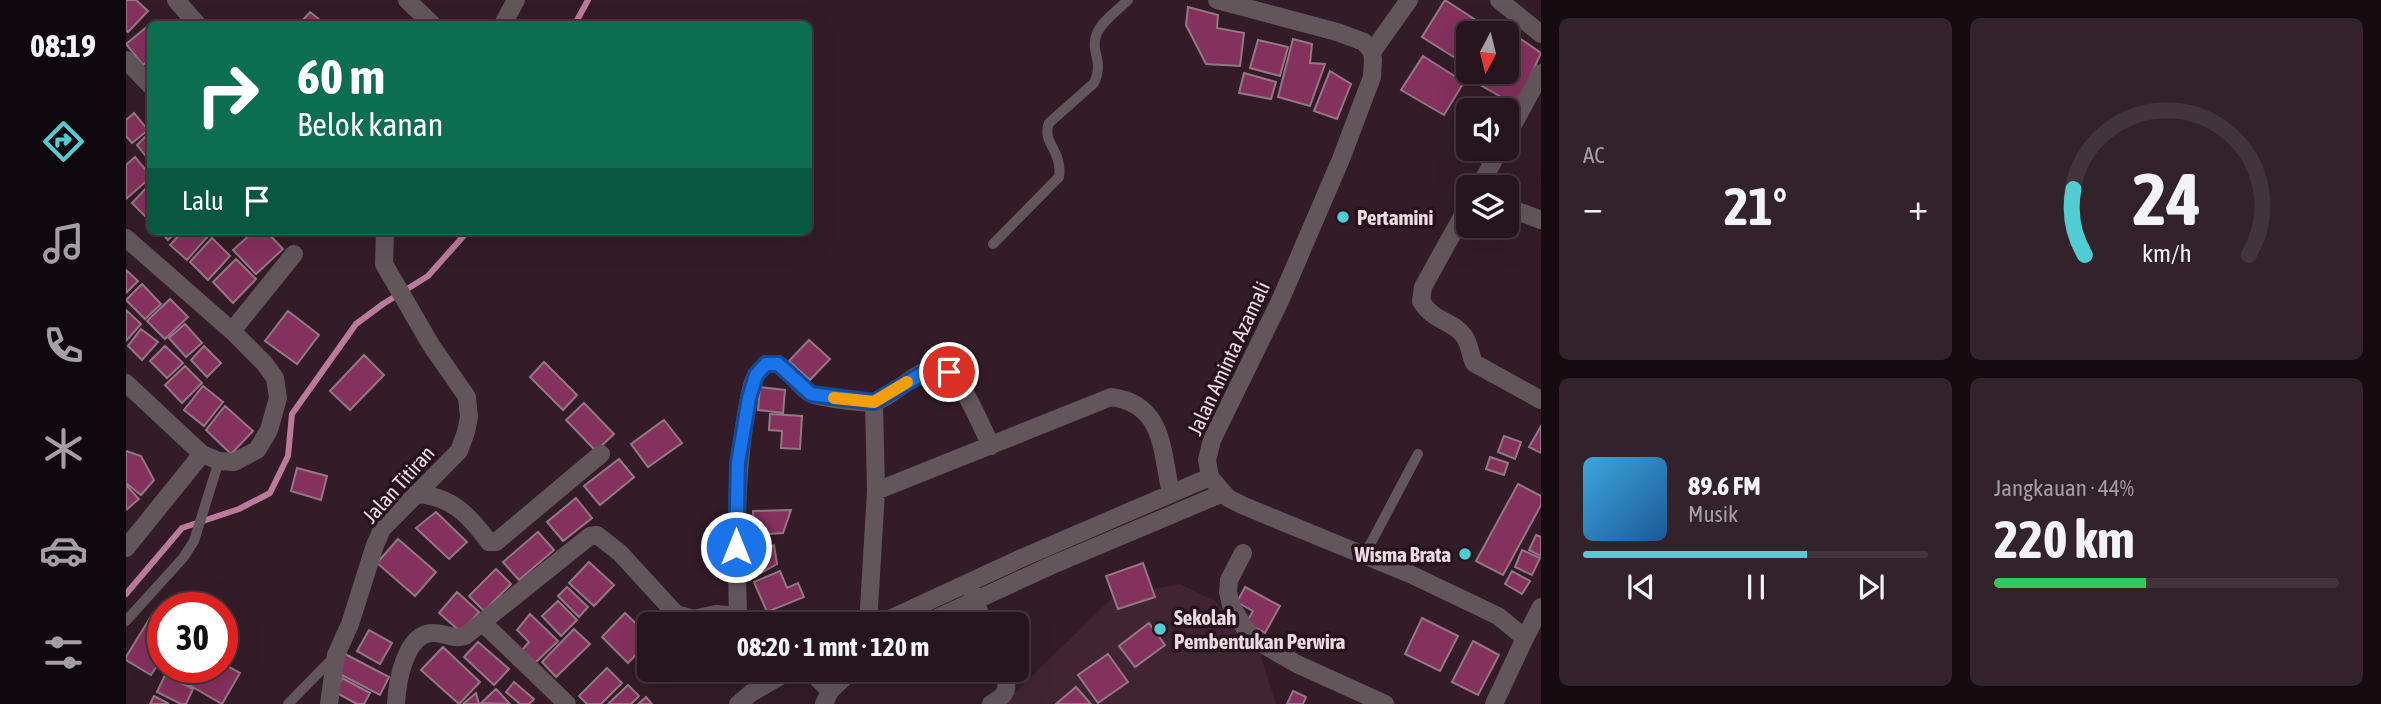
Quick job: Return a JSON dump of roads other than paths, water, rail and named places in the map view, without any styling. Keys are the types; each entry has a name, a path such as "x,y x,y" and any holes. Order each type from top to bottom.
{"street":[{"path":"176,0 194,21"},
{"path":"407,0 429,21"},
{"path":"505,21 516,0"},
{"path":"1217,0 1337,32 1364,42 1372,52 1409,0"},
{"path":"1499,0 1541,34"},
{"name":"Jalan Aminta Azamali","path":"1210,477 1207,460 1212,440 1270,325 1342,159 1372,77 1372,52"},
{"path":"126,60 147,82"},
{"path":"1519,114 1541,75"},
{"path":"1519,212 1541,220"},
{"path":"1456,228 1423,287 1421,301 1437,319 1462,333 1474,363 1541,400"},
{"name":"Jalan Titiran","path":"329,704 336,655 350,624 382,529 459,451 468,424 467,397 431,345 384,264 384,235"},
{"path":"126,238 232,331 265,364 275,378 278,398 269,430 257,450 234,462 211,458 126,383"},
{"path":"232,331 294,254"},
{"path":"744,612 736,523 738,463 749,398 756,375 766,364 772,362 787,370 811,394 874,402 922,372 932,368 942,369 949,372 959,386 991,446"},
{"path":"876,491 1111,397 1137,404 1156,423 1171,493"},
{"path":"869,612 876,491 874,402"},
{"path":"416,494 435,495 448,501 477,526 489,542 496,542 601,454"},
{"path":"126,548 211,458"},
{"path":"905,612 1210,477 1223,493 1244,506 1365,554 1498,616 1525,638"},
{"path":"951,612 1050,566 1223,493"},
{"path":"1117,516 1125,534"},
{"path":"396,704 402,663 417,639 422,635 434,633 459,638 466,636 590,536 597,536 620,553 674,612"},
{"path":"1243,553 1229,580 1228,592 1231,605 1255,640 1297,664 1385,704"},
{"path":"968,583 979,612"},
{"path":"1494,704 1541,607"},
{"path":"483,623 559,701"},
{"path":"738,704 770,682"},
{"path":"817,682 827,698 841,682"},
{"path":"991,704 1004,696 1008,687 1007,682"}],"lane":[{"path":"993,244 1059,177 1059,157 1046,136 1046,130 1049,123 1094,83 1100,63 1095,48 1096,35 1103,24 1128,0"},
{"path":"1365,554 1418,454"},
{"path":"126,621 183,558 194,541 211,458"},
{"path":"288,704 336,655"}],"waterway":[{"path":"577,21 588,0"},
{"path":"126,594 182,528 239,509 270,493 288,456 292,414 356,324 428,276 464,235"}],"place":[{"name":"Pertamini","path":"1343,217"},
{"name":"Wisma Brata","path":"1465,554"},
{"name":"Sekolah Pembentukan Perwira","path":"1160,629"}]}
